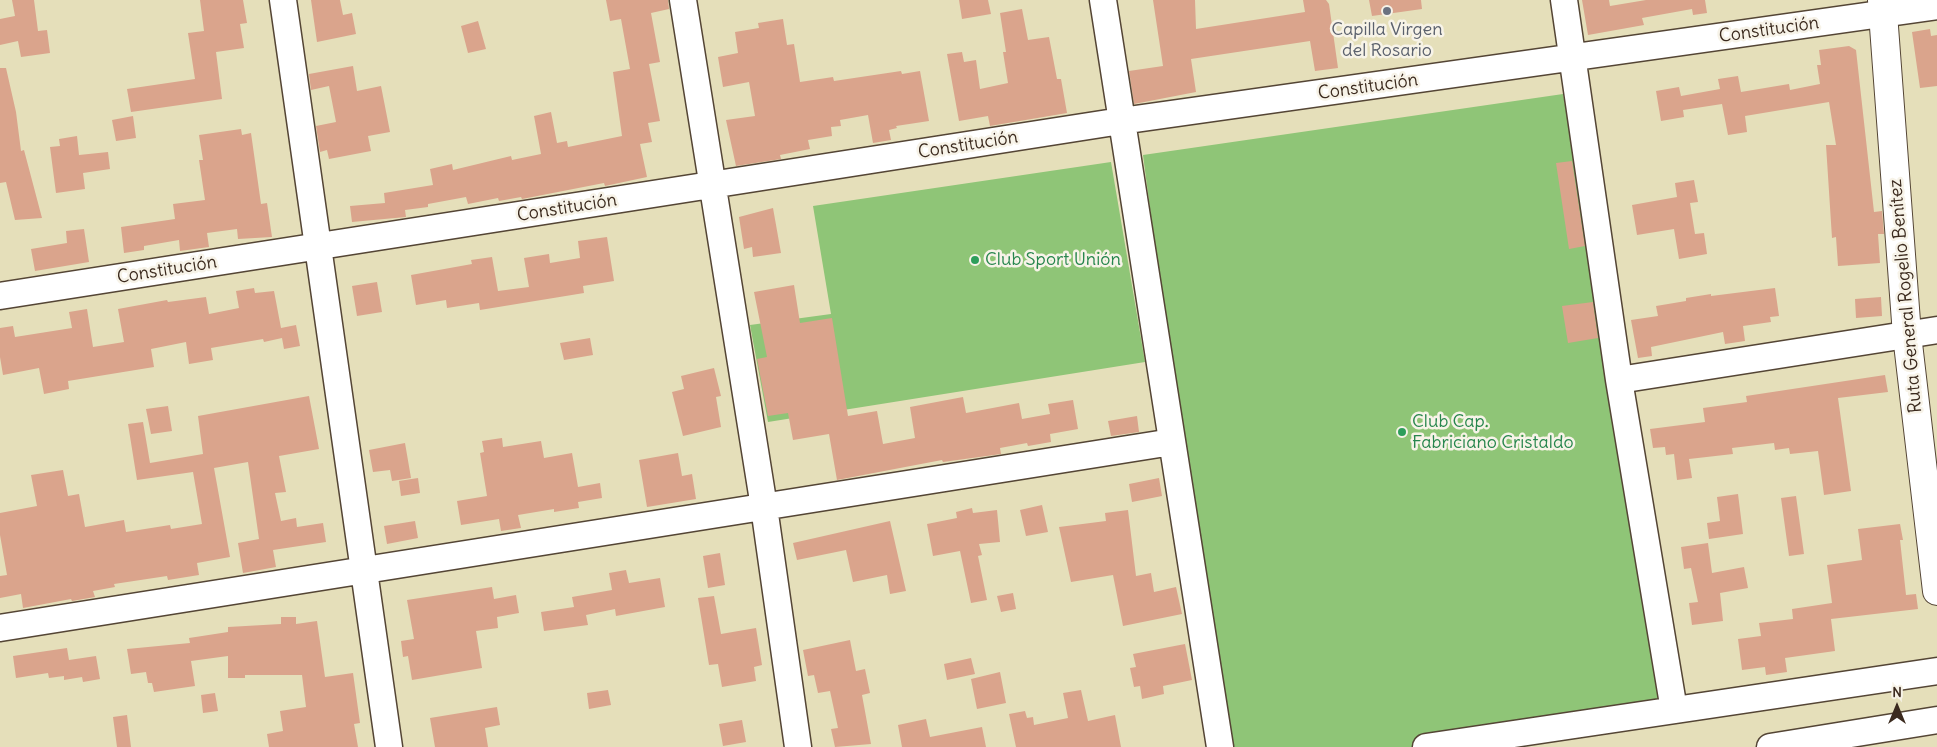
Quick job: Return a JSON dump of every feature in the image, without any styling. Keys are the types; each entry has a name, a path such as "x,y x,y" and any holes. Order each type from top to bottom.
{"main road":[{"name":"Ruta General Rogelio Benítez","path":"1883,7 1907,335 1937,592"}],"street":[{"path":"283,0 320,246 389,747"},
{"path":"683,0 764,507 798,747"},
{"path":"1102,0 1220,747"},
{"path":"1564,0 1619,380 1674,710"},
{"name":"Constitución","path":"0,296 1122,121 1572,58 1883,7 1937,6"},
{"path":"1619,380 1937,330"},
{"path":"0,628 1172,442"},
{"path":"1426,747 1937,671"},
{"path":"1770,747 1937,720"}],"green space":[{"name":"Club Cap. Fabriciano Cristaldo","path":"1563,94 1674,710 1426,747 1220,747 1143,155"},
{"name":"Club Sport Unión","path":"1111,162 1145,362 768,422 750,325 831,314 813,206"}],"building":[{"path":"12,0 34,0 38,31 47,30 50,53 21,57 18,41 0,45 0,19 15,16"},
{"path":"200,0 243,0 247,23 240,24 244,48 216,52 222,99 131,112 127,89 195,79 188,33 204,31"},
{"path":"311,0 340,0 343,15 352,13 356,34 317,42"},
{"path":"606,0 668,0 669,9 651,13 660,62 649,64 660,121 648,123 652,142 640,144 647,177 605,186 604,183 522,199 521,197 499,201 498,198 468,204 466,197 428,204 428,207 405,210 406,217 352,222 350,206 385,203 384,193 433,185 430,169 452,164 453,170 511,156 512,160 541,154 534,116 551,112 557,143 567,141 568,147 622,136 613,72 630,69 621,19 610,21"},
{"path":"959,0 988,0 991,14 962,19"},
{"path":"1153,0 1195,0 1196,29 1305,12 1303,0 1326,0 1329,4 1338,68 1315,71 1310,41 1191,59 1196,92 1134,104 1129,71 1163,66"},
{"name":"Capilla Virgen del Rosario","path":"1369,0 1421,0 1422,9 1372,16"},
{"path":"1582,0 1609,0 1610,6 1646,0 1705,0 1707,13 1693,15 1692,9 1642,18 1644,25 1588,35"},
{"path":"1022,9 1028,40 1049,37 1057,79 1061,79 1067,113 990,126 988,116 959,121 947,54 962,52 964,62 976,60 980,89 1008,83 1003,52 1006,52 1000,13"},
{"path":"783,19 787,45 794,44 800,82 833,77 834,81 901,71 902,74 920,71 929,121 896,126 897,128 889,130 891,140 873,143 868,115 840,120 841,126 831,127 832,136 808,140 810,149 780,155 781,159 736,166 726,120 755,116 749,82 723,87 718,57 738,53 735,32 759,28 758,23"},
{"path":"478,21 486,49 468,53 461,26"},
{"path":"1930,29 1931,36 1937,35 1937,86 1920,88 1912,32"},
{"path":"1849,46 1856,50 1874,212 1882,211 1884,234 1878,234 1880,263 1838,266 1836,237 1832,238 1826,145 1836,145 1829,102 1745,116 1747,132 1728,135 1722,104 1683,110 1684,117 1661,121 1656,91 1679,87 1681,96 1720,89 1718,79 1738,76 1741,92 1789,84 1790,90 1820,84 1817,65 1821,65 1819,50"},
{"path":"353,66 357,91 381,86 390,132 368,136 371,151 329,159 327,150 320,152 316,126 336,122 329,86 311,90 309,74"},
{"path":"0,68 6,68 16,112 21,151 24,150 42,218 15,220 6,182 0,183"},
{"path":"133,116 136,138 116,141 112,120"},
{"path":"241,129 242,135 251,133 261,204 267,203 272,237 238,239 237,229 207,233 209,247 180,251 179,240 144,246 144,250 124,253 121,227 175,219 173,204 205,200 199,160 203,160 199,135"},
{"path":"77,136 79,155 108,152 110,169 83,173 85,189 56,193 50,147 60,146 59,139"},
{"path":"1572,161 1585,246 1569,249 1556,163"},
{"path":"1694,180 1698,202 1690,203 1695,234 1704,233 1707,254 1679,259 1674,229 1637,235 1632,205 1677,197 1675,183"},
{"path":"773,208 781,253 753,257 752,247 744,249 739,217"},
{"path":"84,229 89,262 35,271 31,249 67,243 66,231"},
{"path":"607,237 614,281 583,286 584,293 480,310 479,303 447,308 446,300 416,305 411,275 472,264 471,260 492,257 498,291 529,287 524,258 549,254 550,263 580,258 578,241"},
{"path":"377,282 382,312 357,316 352,286"},
{"path":"794,285 800,323 832,318 848,416 877,411 883,444 915,438 910,407 963,397 966,413 1019,403 1022,419 1050,414 1048,404 1073,400 1078,429 1050,434 1051,442 1028,446 1027,443 1000,448 1001,454 943,462 942,460 837,480 829,434 793,440 788,413 768,416 757,359 767,357 754,292"},
{"path":"254,288 255,293 274,291 281,328 296,325 300,346 284,349 282,338 264,342 263,339 211,348 213,360 189,364 186,342 151,349 154,367 68,381 69,389 44,394 39,368 3,375 0,357 0,328 13,326 15,337 72,328 69,312 87,309 93,347 124,342 118,309 167,300 168,302 206,297 209,314 239,308 236,291"},
{"path":"1775,288 1779,316 1770,317 1771,322 1743,326 1745,341 1725,344 1723,332 1651,347 1652,356 1638,358 1631,320 1658,316 1656,306 1686,301 1686,298 1711,294 1711,296"},
{"path":"1881,297 1882,316 1856,318 1855,299"},
{"path":"1593,302 1598,338 1568,343 1562,306"},
{"path":"590,338 593,355 564,360 560,343"},
{"path":"714,368 721,396 716,397 721,427 683,436 672,392 684,389 681,376"},
{"path":"1885,375 1888,392 1838,398 1851,491 1824,495 1818,451 1790,454 1789,448 1775,450 1774,443 1732,448 1733,454 1689,459 1692,478 1677,480 1674,454 1666,455 1665,447 1653,448 1650,429 1705,422 1703,408 1747,402 1746,396"},
{"path":"309,396 319,449 279,456 286,492 275,493 281,521 296,518 297,527 323,523 326,542 273,550 276,567 243,573 238,543 259,539 248,462 214,468 230,557 197,563 199,575 168,580 167,576 114,584 115,587 93,591 95,597 72,601 71,599 23,608 21,594 0,598 0,576 7,575 0,535 0,513 37,506 31,475 63,470 68,496 79,494 85,527 124,520 126,532 170,525 171,529 202,524 193,472 137,480 128,424 143,422 150,463 203,454 198,416"},
{"path":"168,406 172,431 151,434 146,409"},
{"path":"1137,416 1139,432 1111,436 1108,421"},
{"path":"502,438 503,447 541,441 544,458 572,453 578,487 600,483 602,498 578,502 579,508 554,512 554,509 518,515 521,528 501,531 499,519 461,525 457,501 487,496 480,453 484,452 482,441"},
{"path":"405,443 411,478 392,481 390,470 373,472 369,450"},
{"path":"678,453 682,476 692,474 696,499 647,507 639,460"},
{"path":"418,478 420,493 401,496 399,481"},
{"path":"1159,478 1162,496 1132,502 1129,484"},
{"path":"1738,494 1743,534 1709,539 1707,523 1720,521 1717,497"},
{"path":"1796,496 1804,554 1789,556 1781,498"},
{"path":"1042,505 1048,532 1026,536 1020,510"},
{"path":"972,508 973,513 997,510 1000,542 979,544 982,555 978,556 987,600 971,603 960,551 933,556 927,524 957,518 956,512"},
{"path":"1128,510 1136,576 1151,573 1154,592 1176,587 1182,614 1123,626 1113,575 1071,582 1059,527 1106,521 1105,513"},
{"path":"415,521 418,538 387,544 384,526"},
{"path":"890,521 906,591 890,594 887,575 853,582 846,550 797,560 793,543"},
{"path":"1900,524 1903,540 1900,540 1906,595 1916,594 1918,609 1831,619 1835,651 1785,658 1787,672 1766,675 1765,667 1742,670 1738,639 1761,636 1759,623 1793,619 1792,609 1832,603 1827,565 1862,560 1858,529"},
{"path":"1708,543 1712,573 1744,567 1748,588 1720,593 1723,621 1692,625 1689,603 1698,602 1691,568 1684,569 1681,547"},
{"path":"720,553 725,585 708,588 703,556"},
{"path":"626,570 629,583 660,578 665,607 616,616 615,609 586,615 588,625 544,631 541,612 574,607 572,597 612,590 609,573"},
{"path":"492,587 494,599 516,595 519,613 497,617 498,628 476,631 482,668 412,680 408,656 403,657 401,641 414,639 407,600"},
{"path":"1013,593 1016,609 1001,612 997,596"},
{"path":"714,596 721,634 756,628 762,665 754,667 756,681 722,687 718,664 709,665 698,598"},
{"path":"281,617 296,617 296,624 317,621 325,677 353,673 360,723 354,724 358,747 269,747 267,734 283,731 280,711 306,707 302,675 245,675 245,678 228,678 228,656 191,661 195,686 154,692 152,683 148,683 146,672 131,674 127,649 190,643 189,638 228,632 228,627 281,624"},
{"path":"850,640 856,671 865,669 870,693 862,695 871,744 835,747 831,729 838,728 830,691 818,693 814,675 808,676 803,650"},
{"path":"1185,644 1192,680 1163,686 1164,694 1142,699 1140,686 1134,687 1130,668 1136,667 1133,654"},
{"path":"67,648 69,660 96,656 100,679 83,682 82,677 64,680 64,676 49,678 48,673 16,678 13,656"},
{"path":"971,658 975,674 947,680 944,664"},
{"path":"1000,672 1006,703 977,709 971,679"},
{"path":"608,690 611,705 589,709 587,693"},
{"path":"1081,690 1088,721 1115,715 1121,747 1016,747 1009,714 1025,711 1027,718 1033,717 1034,725 1068,718 1063,693"},
{"path":"215,693 218,711 203,713 201,695"},
{"path":"497,707 500,725 485,728 488,747 435,747 430,718"},
{"path":"127,715 131,747 117,747 113,717"},
{"path":"926,719 930,737 982,727 986,747 902,747 898,725"},
{"path":"742,720 746,742 723,746 719,724"}],"place":[{"name":"Capilla Virgen del Rosario","path":"1387,11"},
{"name":"Club Sport Unión","path":"975,260"},
{"name":"Club Cap. Fabriciano Cristaldo","path":"1402,432"}]}
